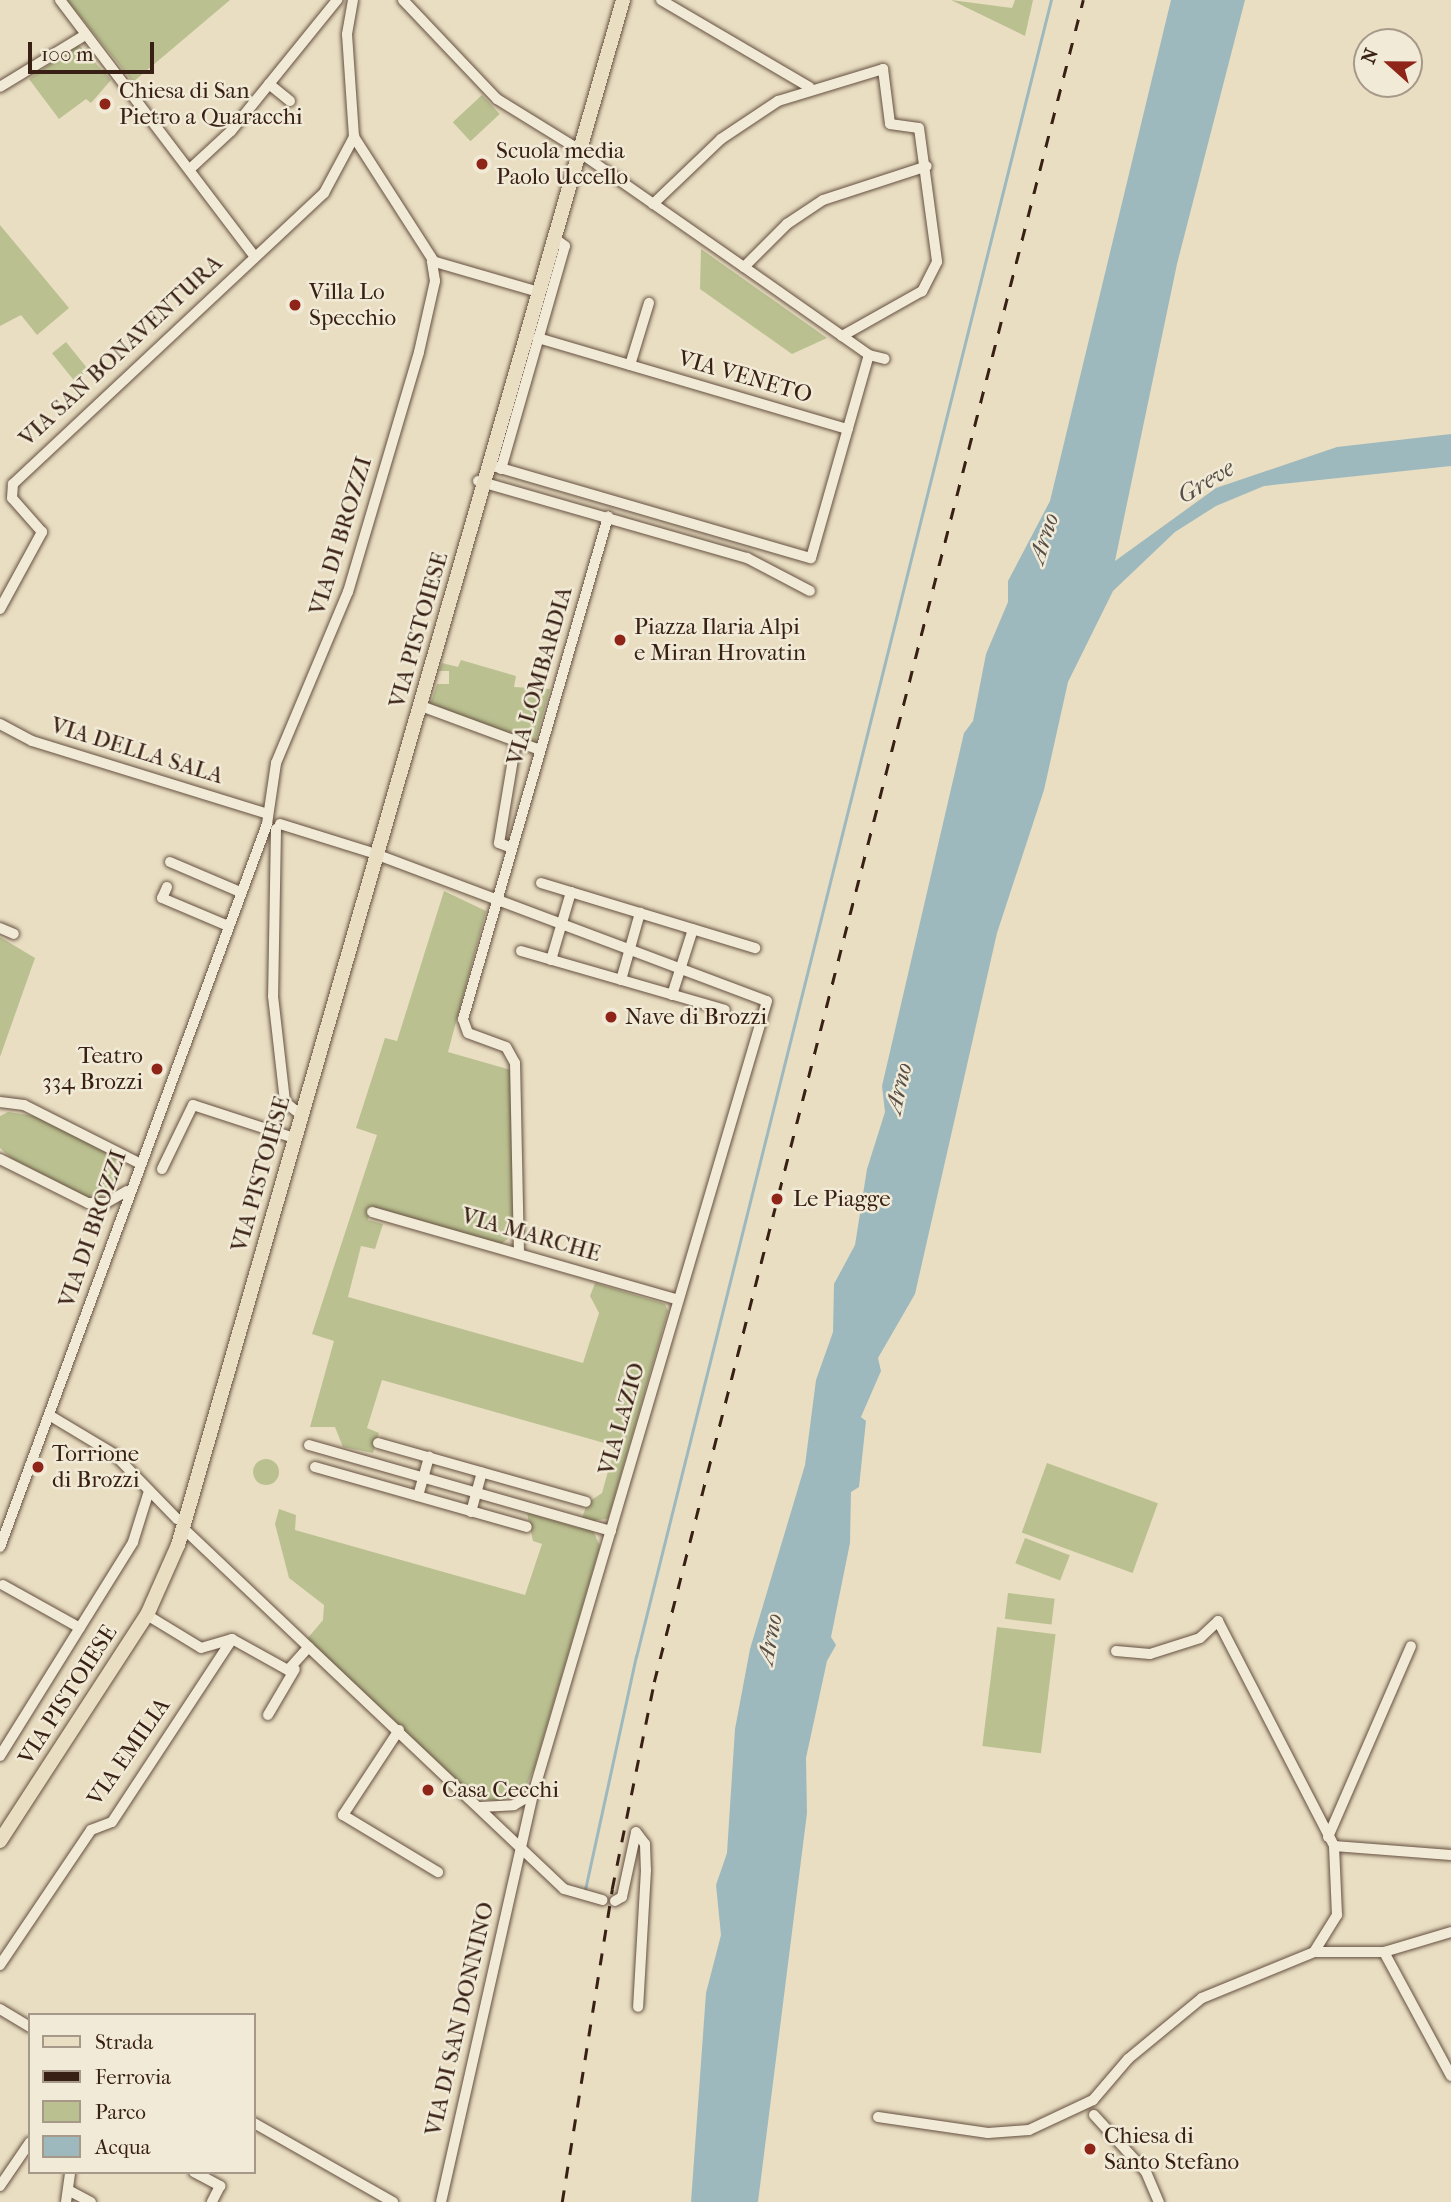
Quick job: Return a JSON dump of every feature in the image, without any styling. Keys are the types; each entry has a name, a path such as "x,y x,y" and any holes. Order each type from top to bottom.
{"main road":[{"name":"VIA PISTOIESE","path":"0,1841 147,1615 180,1524 482,482 501,469 502,445 535,290 554,238 616,0"},
{"name":"VIA PISTOIESE","path":"0,1827 140,1611 180,1524 288,1136 421,706 535,290 623,0"}],"street":[{"path":"60,0 82,37 191,168 254,256"},
{"path":"191,168 269,84 337,0"},
{"path":"353,0 347,34 354,137 438,264 466,269 535,290"},
{"path":"403,0 497,99 576,149 869,355 886,359"},
{"path":"660,0 808,87"},
{"path":"0,87 82,37"},
{"path":"653,204 739,125 808,87 883,69 890,124 919,128 927,166 937,252 933,278 842,336"},
{"path":"269,84 290,101"},
{"name":"VIA SAN BONAVENTURA","path":"2,602 42,532 12,498 13,484 324,193 354,137"},
{"path":"744,267 787,224 823,200 927,166"},
{"name":"VIA PISTOIESE","path":"502,445 565,246 554,238"},
{"name":"VIA DI BROZZI","path":"0,1547 5,1518 49,1415 137,1162 226,925 271,820 276,763 370,525 438,264"},
{"path":"630,365 649,303"},
{"name":"VIA VENETO","path":"538,338 848,429"},
{"path":"501,469 811,558 869,355"},
{"path":"501,469 507,489"},
{"path":"482,482 768,566 810,591"},
{"path":"661,533 667,515"},
{"name":"VIA LOMBARDIA","path":"519,1253 515,1063 506,1047 468,1033 463,1022 608,517"},
{"path":"421,706 540,750"},
{"name":"VIA DELLA SALA","path":"0,724 32,741 374,854 761,994 766,1006"},
{"name":"VIA LOMBARDIA","path":"512,848 499,843 516,741"},
{"path":"271,820 273,1003 285,1102 296,1111"},
{"path":"170,862 240,892"},
{"path":"541,883 755,948"},
{"path":"167,887 162,898 226,925"},
{"path":"551,960 571,892"},
{"path":"621,980 640,913"},
{"path":"0,928 14,934"},
{"path":"672,995 693,929"},
{"path":"521,951 725,1010"},
{"name":"VIA LAZIO","path":"521,1846 533,1794 766,1006"},
{"path":"0,1102 24,1105 137,1162"},
{"path":"162,1169 193,1105 288,1136"},
{"path":"0,1159 88,1203 101,1205 127,1191"},
{"name":"VIA MARCHE","path":"372,1212 678,1300"},
{"path":"49,1415 114,1454 148,1494 573,1895 602,1900"},
{"path":"378,1443 586,1502"},
{"path":"309,1445 611,1531"},
{"path":"418,1496 429,1457"},
{"path":"367,1482 372,1463"},
{"path":"315,1467 527,1527"},
{"path":"471,1512 482,1472"},
{"path":"526,1507 531,1486"},
{"path":"0,1756 133,1542 148,1494"},
{"path":"3,1585 80,1628"},
{"path":"147,1615 201,1648 232,1639 295,1669"},
{"path":"1116,1651 1150,1654 1200,1638 1218,1621 1331,1841 1337,1915 1314,1952"},
{"name":"VIA EMILIA","path":"0,1965 91,1830 112,1822 232,1639"},
{"path":"1331,1841 1412,1646"},
{"path":"268,1715 309,1647"},
{"path":"399,1730 343,1815 438,1872"},
{"path":"480,1807 520,1803 533,1794"},
{"path":"617,1901 636,1832 645,1844 646,1870 638,2007"},
{"path":"1331,1841 1451,1855"},
{"name":"VIA DI SAN DONNINO","path":"441,2202 521,1846"},
{"path":"878,2117 988,2133 1029,2130 1093,2100 1105,2082 1193,2002 1314,1952 1384,1952 1451,1932"},
{"path":"1384,1952 1451,2076"},
{"path":"0,2009 28,2026"},
{"path":"1093,2100 1094,2115"},
{"path":"1080,2108 1094,2115 1146,2172 1159,2202"},
{"path":"256,2124 393,2202"},
{"path":"0,2186 28,2145"},
{"path":"66,2202 70,2174"},
{"path":"198,2174 220,2186 212,2202"},
{"path":"68,2190 91,2202"}],"green space":[{"path":"67,0 230,0 133,82"},
{"path":"951,0 1012,8 1015,0 1033,0 1025,36"},
{"path":"78,44 111,80 91,103 86,99 59,119 29,79"},
{"path":"482,95 500,114 470,141 453,122"},
{"path":"0,225 69,308 37,335 21,315 0,326"},
{"path":"701,249 827,338 792,354 700,289"},
{"path":"66,342 89,370 75,381 52,353"},
{"path":"461,660 516,676 514,687 550,689 535,743 430,705 437,684 449,684 449,671 439,671 442,663 458,667"},
{"path":"444,891 486,911 448,1052 511,1070 513,1235 501,1244 372,1207 368,1220 383,1224 375,1249 361,1246 348,1297 583,1363 599,1313 590,1296 595,1283 665,1304 668,1311 608,1519 596,1520 593,1531 600,1546 534,1769 525,1788 500,1802 475,1797 307,1639 323,1620 324,1605 289,1578 275,1524 279,1509 296,1515 295,1530 525,1595 542,1544 533,1541 527,1513 579,1528 587,1503 602,1493 615,1446 382,1380 367,1428 379,1433 373,1453 343,1447 335,1427 310,1427 334,1341 312,1334 377,1135 356,1128 385,1038 397,1041"},
{"path":"0,937 35,958 0,1057"},
{"path":"8,1112 35,1116 115,1157 117,1182 102,1197 89,1198 11,1158 0,1148 0,1116"},
{"path":"266,1459 275,1463 279,1472 275,1481 266,1485 257,1481 253,1472 257,1463"},
{"path":"1047,1463 1158,1503 1133,1573 1022,1533"},
{"path":"1025,1538 1070,1555 1060,1580 1015,1563"},
{"path":"1008,1593 1055,1599 1051,1625 1005,1619"},
{"path":"997,1627 1056,1634 1041,1753 982,1746"}],"water":[{"name":"Arno","path":"1171,0 1245,0 1177,264 1115,561 1216,488 1337,447 1451,434 1451,466 1264,486 1216,506 1175,532 1113,591 1068,682 1044,790 997,933 915,1294 878,1358 881,1371 861,1417 866,1421 859,1487 851,1492 850,1543 831,1637 836,1645 827,1661 806,1758 807,1813 758,2202 691,2202 706,1993 721,1935 716,1885 727,1853 735,1729 750,1649 805,1465 816,1380 833,1332 834,1284 855,1245 867,1169 885,1112 882,1086 964,733 973,721 986,654 1008,602 1008,581 1050,501"}],"waterway":[{"path":"585,1890 636,1657 1051,0"}],"railway":[{"path":"562,2202 612,1889 654,1682 1083,0"}],"place":[{"name":"Chiesa di San Pietro a Quaracchi","path":"105,104"},
{"name":"Scuola media Paolo Uccello","path":"482,164"},
{"name":"Villa Lo Specchio","path":"295,305"},
{"name":"Piazza Ilaria Alpi e Miran Hrovatin","path":"620,640"},
{"name":"Nave di Brozzi","path":"611,1017"},
{"name":"Teatro 334 Brozzi","path":"157,1069"},
{"name":"Le Piagge","path":"777,1199"},
{"name":"Torrione di Brozzi","path":"38,1467"},
{"name":"Casa Cecchi","path":"428,1790"},
{"name":"Chiesa di Santo Stefano","path":"1090,2149"}],"water label":[{"name":"Greve","path":"1206,482"}]}
